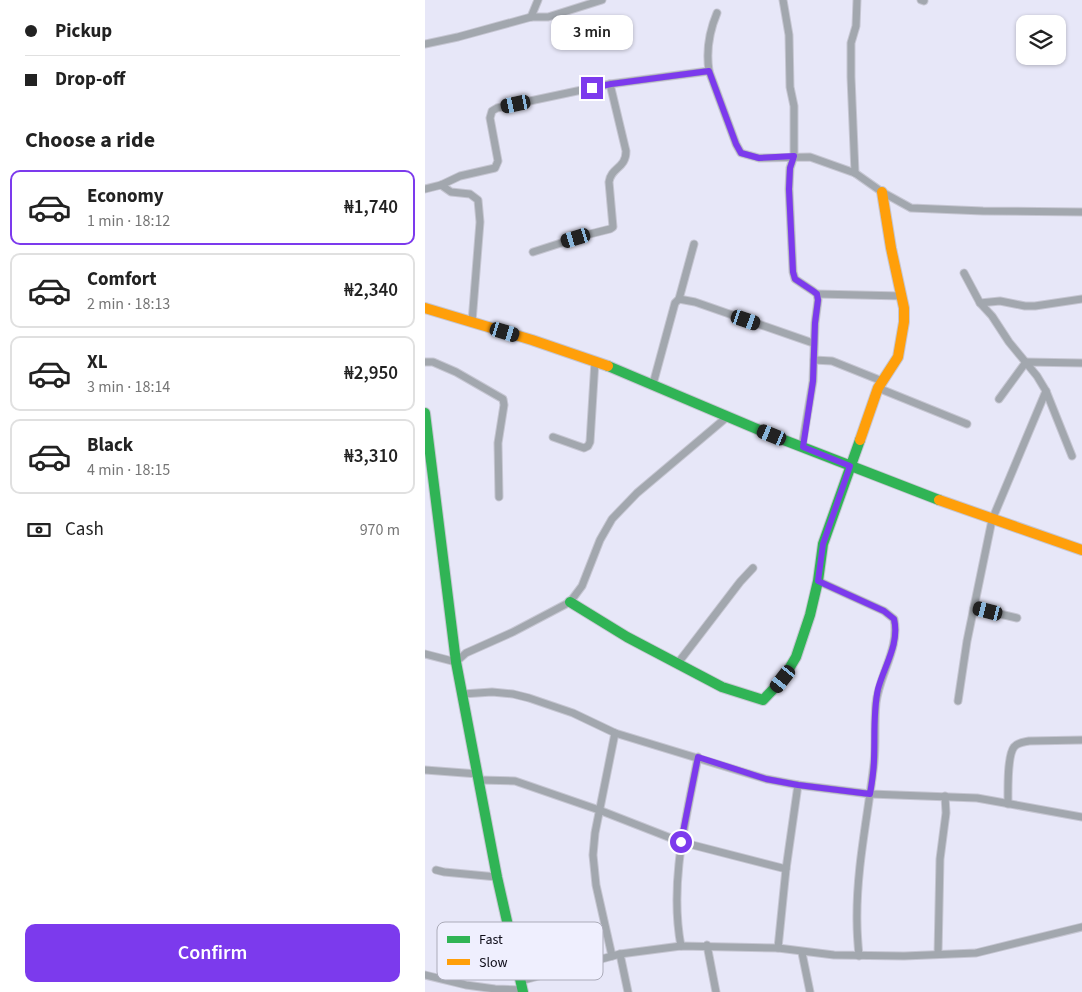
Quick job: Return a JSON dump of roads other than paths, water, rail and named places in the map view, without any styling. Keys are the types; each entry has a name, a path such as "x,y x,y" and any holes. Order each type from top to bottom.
{"street":[{"path":"531,16 538,0"},
{"path":"425,44 458,37 531,16 548,16 602,0"},
{"path":"783,0 789,36 790,87 794,106 794,156 790,168 789,189 793,272 795,279 817,294 902,296"},
{"path":"855,173 851,43 856,26 857,0"},
{"path":"717,13 711,29 707,60 709,71 741,153 759,158 794,156 810,158 855,173 882,192 911,208 1082,212"},
{"path":"425,188 441,185 453,178 495,168 498,162 490,123 492,111 497,108 611,84 709,71"},
{"path":"533,252 586,234 610,229 613,226 609,182 613,172 626,159 626,151 611,84"},
{"path":"441,185 451,192 470,194 479,200 480,222 472,322"},
{"path":"570,602 627,637 722,687 763,700 768,697 783,679 796,657 810,615 818,581 823,544 850,466 880,384 898,357 904,322 904,308 891,248 882,192"},
{"path":"653,384 675,303 679,299 694,244"},
{"path":"964,273 980,303 992,316 1046,391 1073,456"},
{"path":"803,447 810,408 817,294"},
{"path":"679,299 695,302 813,343"},
{"path":"980,303 1000,301 1035,306 1082,299"},
{"path":"425,308 595,361 727,417 850,466 992,520 1082,550"},
{"path":"813,360 832,361 967,424"},
{"path":"553,437 584,448 588,446 590,442 595,361"},
{"path":"425,362 433,362 456,372 503,399 504,404 498,443 499,497"},
{"path":"1026,362 1082,363"},
{"path":"999,399 1026,362"},
{"path":"958,701 967,641 992,520 1046,391"},
{"path":"425,412 456,662 507,922"},
{"path":"456,662 466,653 513,632 570,602 582,586 600,540 612,519 637,493 727,417"},
{"path":"678,663 740,582 753,568"},
{"path":"818,581 884,611 894,619 895,635 878,690 876,704 874,761 857,898 859,956"},
{"path":"974,608 1017,618"},
{"path":"425,654 456,662"},
{"path":"463,694 492,692 513,694 573,713 615,732 766,779 870,794 977,798 1082,818"},
{"path":"613,956 595,875 593,855 599,810 615,732"},
{"path":"1008,804 1011,755 1014,747 1021,742 1029,741 1082,740"},
{"path":"681,946 677,928 677,912 681,842 698,757"},
{"path":"425,770 515,781 599,810 681,842 786,869"},
{"path":"778,948 786,869 798,785"},
{"path":"938,954 940,859 946,813 945,796"},
{"path":"435,870 497,877"},
{"path":"603,960 620,954 681,946 778,948 803,953 859,956 976,952 1082,928"},
{"path":"707,946 717,992"},
{"path":"803,953 810,992"},
{"path":"620,954 627,992"},
{"path":"444,980 466,986 495,989 522,988 545,980"}]}
